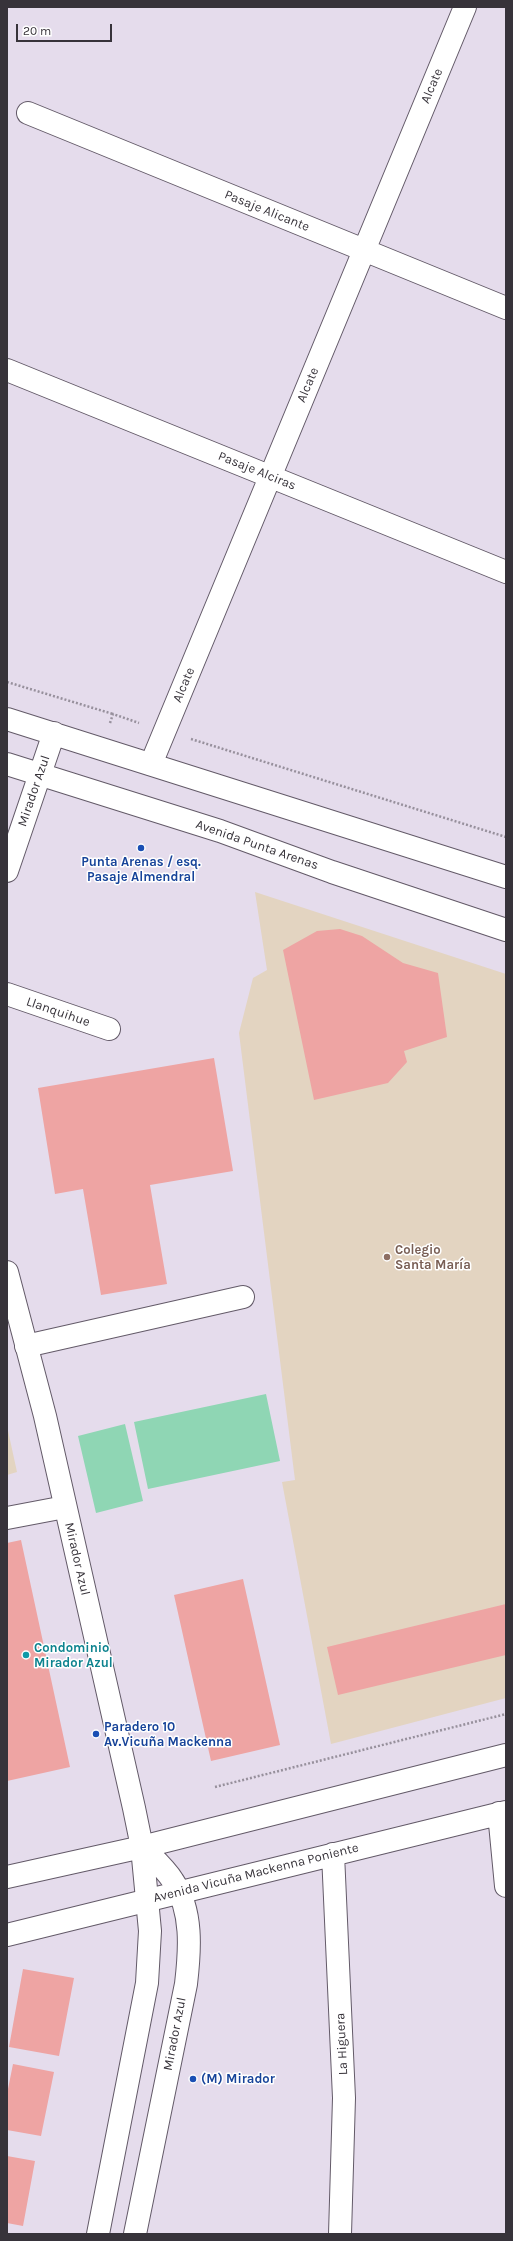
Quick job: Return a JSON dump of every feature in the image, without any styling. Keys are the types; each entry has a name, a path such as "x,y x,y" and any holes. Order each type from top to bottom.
{"main road":[{"name":"Alcate","path":"151,764 465,7"},
{"name":"Pasaje Alicante","path":"28,113 506,308"},
{"name":"Pasaje Alciras","path":"7,370 506,572"},
{"path":"7,719 506,877"},
{"name":"Mirador Azul","path":"7,871 54,733"},
{"name":"Avenida Punta Arenas","path":"7,764 220,831 332,872 506,930"},
{"name":"Llanquihue","path":"7,994 109,1029"},
{"name":"Mirador Azul","path":"7,1272 65,1507 142,1847 148,1900 150,1931 147,1984 98,2234"},
{"path":"26,1346 243,1297"},
{"path":"7,1518 65,1507"},
{"path":"7,1877 142,1847 506,1755"},
{"path":"502,1813 506,1886"},
{"name":"Avenida Vicuña Mackenna Poniente","path":"7,1935 502,1813"},
{"name":"Mirador Azul","path":"135,2234 188,1965 187,1919 180,1892 165,1871 142,1847"},
{"name":"La Higuera","path":"333,1854 344,2098 340,2234"}],"path":[{"path":"7,682 506,837"},
{"path":"101,748 113,714"},
{"path":"215,1787 506,1714"}],"shaded area":[{"name":"Colegio Santa María","path":"255,892 506,974 506,1698 331,1744 282,1482 295,1480 239,1033 253,978 267,970"},
{"path":"7,1426 17,1472 7,1475"}],"green space":[{"path":"266,1394 280,1461 148,1489 134,1422"},
{"path":"125,1424 143,1501 96,1513 78,1436"}],"building":[{"path":"340,929 362,936 403,963 438,973 447,1037 404,1051 407,1062 388,1083 314,1100 283,950 317,931"},
{"path":"214,1058 233,1171 150,1185 167,1284 101,1295 83,1189 55,1194 38,1088"},
{"name":"Condominio Mirador Azul","path":"21,1540 70,1767 7,1781 7,1543"},
{"path":"243,1579 280,1745 211,1761 174,1595"},
{"path":"506,1604 506,1655 338,1695 327,1647"},
{"path":"23,1969 74,1978 59,2056 9,2047"},
{"path":"13,2064 54,2072 41,2136 7,2130 7,2094"},
{"path":"7,2156 35,2161 23,2226 7,2223"}],"place":[{"name":"Punta Arenas / esq. Pasaje Almendral","path":"141,848"},
{"name":"Colegio Santa María","path":"387,1257"},
{"name":"Condominio Mirador Azul","path":"26,1655"},
{"name":"Paradero 10 Av.Vicuña Mackenna","path":"96,1734"},
{"name":"(M) Mirador","path":"193,2079"}]}
